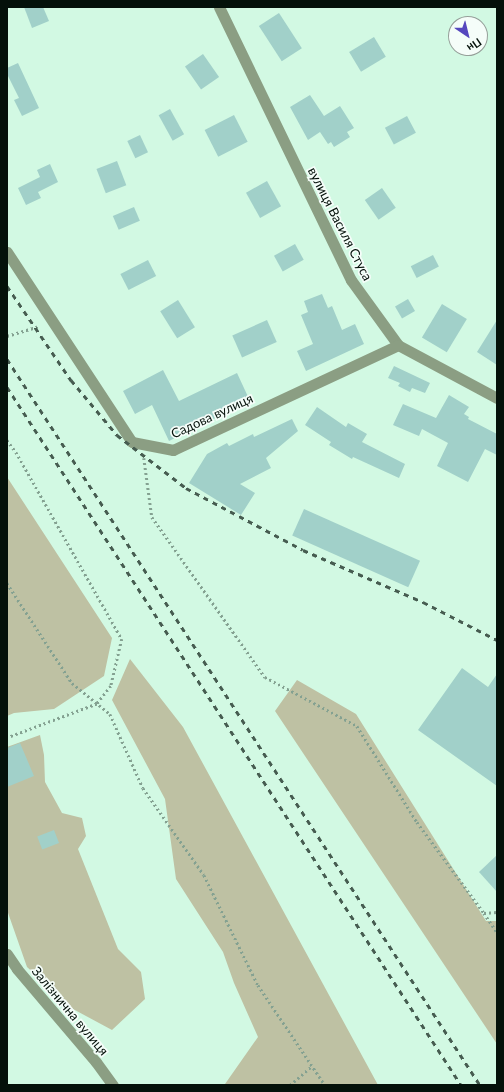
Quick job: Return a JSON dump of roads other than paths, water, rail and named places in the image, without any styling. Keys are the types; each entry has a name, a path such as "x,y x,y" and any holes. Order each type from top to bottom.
{"street":[{"name":"вулиця Василя Стуса","path":"219,7 351,280 398,345 497,398"},
{"name":"Садова вулиця","path":"7,252 132,442 173,450 398,345"},
{"name":"Залізнична вулиця","path":"7,954 12,971 96,1062 113,1085"}],"railway":[{"path":"7,286 71,380 117,435 186,488 303,550 423,602 497,640"},
{"path":"7,359 480,1085"},
{"path":"7,387 461,1085"}]}
